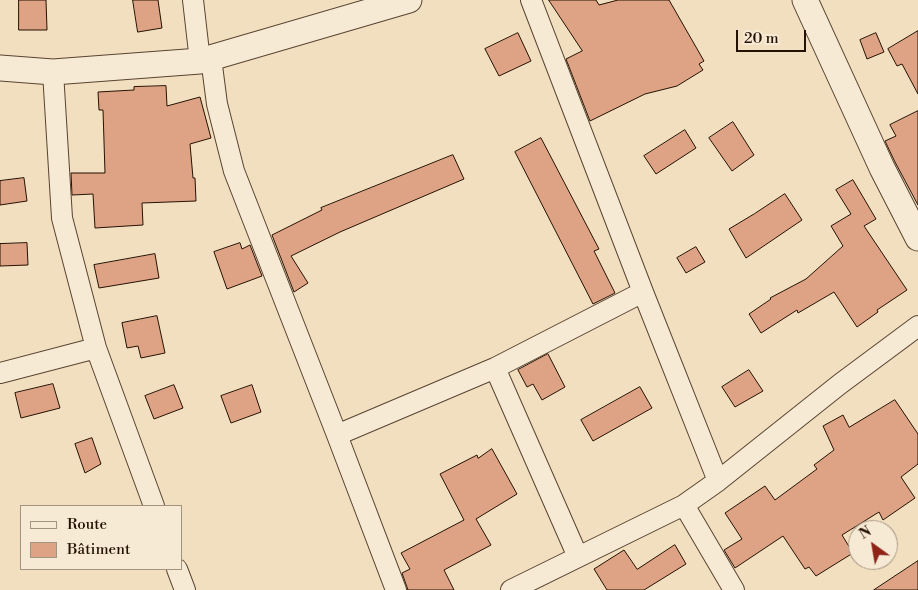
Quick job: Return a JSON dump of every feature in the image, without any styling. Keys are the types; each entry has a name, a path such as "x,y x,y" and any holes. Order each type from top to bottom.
{"street":[{"path":"193,0 234,171 396,590"},
{"path":"0,68 53,72 206,59 409,0"},
{"path":"531,0 718,481"},
{"path":"804,0 882,168 918,238"},
{"path":"53,72 62,218 96,348 154,505"},
{"path":"338,436 495,368 643,292"},
{"path":"521,588 578,557 684,505 718,481 840,384 918,326"},
{"path":"0,372 96,348"},
{"path":"495,368 578,557"},
{"path":"684,505 734,590"},
{"path":"177,570 185,590"}],"building":[{"path":"19,0 46,0 47,30 19,30"},
{"path":"133,0 158,0 162,28 138,32"},
{"path":"549,0 596,0 599,5 618,0 669,0 704,61 699,64 703,70 677,86 645,94 590,121 566,59 582,51"},
{"path":"918,31 918,94 902,64 897,66 888,49"},
{"path":"518,33 531,61 499,76 485,49"},
{"path":"876,33 884,52 867,59 860,40"},
{"path":"166,86 167,106 200,97 211,138 190,144 196,201 142,203 143,225 95,228 93,194 72,195 71,173 105,173 103,110 99,110 98,92 134,90 134,87"},
{"path":"918,111 918,205 885,141 896,136 890,125"},
{"path":"733,122 754,155 732,171 709,138"},
{"path":"685,130 696,148 656,174 644,156"},
{"path":"541,138 599,249 594,251 615,293 593,304 515,152"},
{"path":"453,155 464,179 340,232 291,256 308,283 294,292 272,235 322,210 321,208"},
{"path":"24,178 27,201 0,205 0,181"},
{"path":"853,180 876,219 864,226 907,290 877,310 878,312 857,327 834,292 798,313 797,310 761,333 749,314 770,298 806,279 843,246 831,226 851,214 836,190"},
{"path":"785,194 802,220 746,258 729,229"},
{"path":"27,243 28,265 0,266 0,244"},
{"path":"240,243 242,249 250,245 262,276 227,289 214,252"},
{"path":"696,247 705,262 686,273 677,258"},
{"path":"155,254 159,278 99,288 94,265"},
{"path":"157,316 165,353 141,358 138,346 127,348 122,323"},
{"path":"548,354 565,387 542,400 533,384 527,387 518,370"},
{"path":"749,370 763,391 735,407 722,387"},
{"path":"53,384 60,408 21,418 15,393"},
{"path":"174,385 183,408 154,419 145,396"},
{"path":"252,385 261,412 231,423 221,396"},
{"path":"640,387 652,408 593,441 581,420"},
{"path":"895,400 918,434 918,464 901,477 915,498 883,520 879,512 866,520 848,520 848,531 842,535 848,545 848,556 816,576 809,567 805,569 783,536 735,568 724,550 742,539 725,513 765,486 775,500 817,469 814,465 834,450 823,426 843,415 849,427"},
{"path":"92,438 101,464 85,473 75,444"},
{"path":"492,449 517,494 476,519 491,545 444,570 454,590 408,590 402,573 410,569 401,553 464,520 440,474 477,455 478,458"},
{"path":"675,545 686,564 644,590 607,590 594,569 624,550 637,569"},
{"path":"918,561 918,590 874,590"}]}
